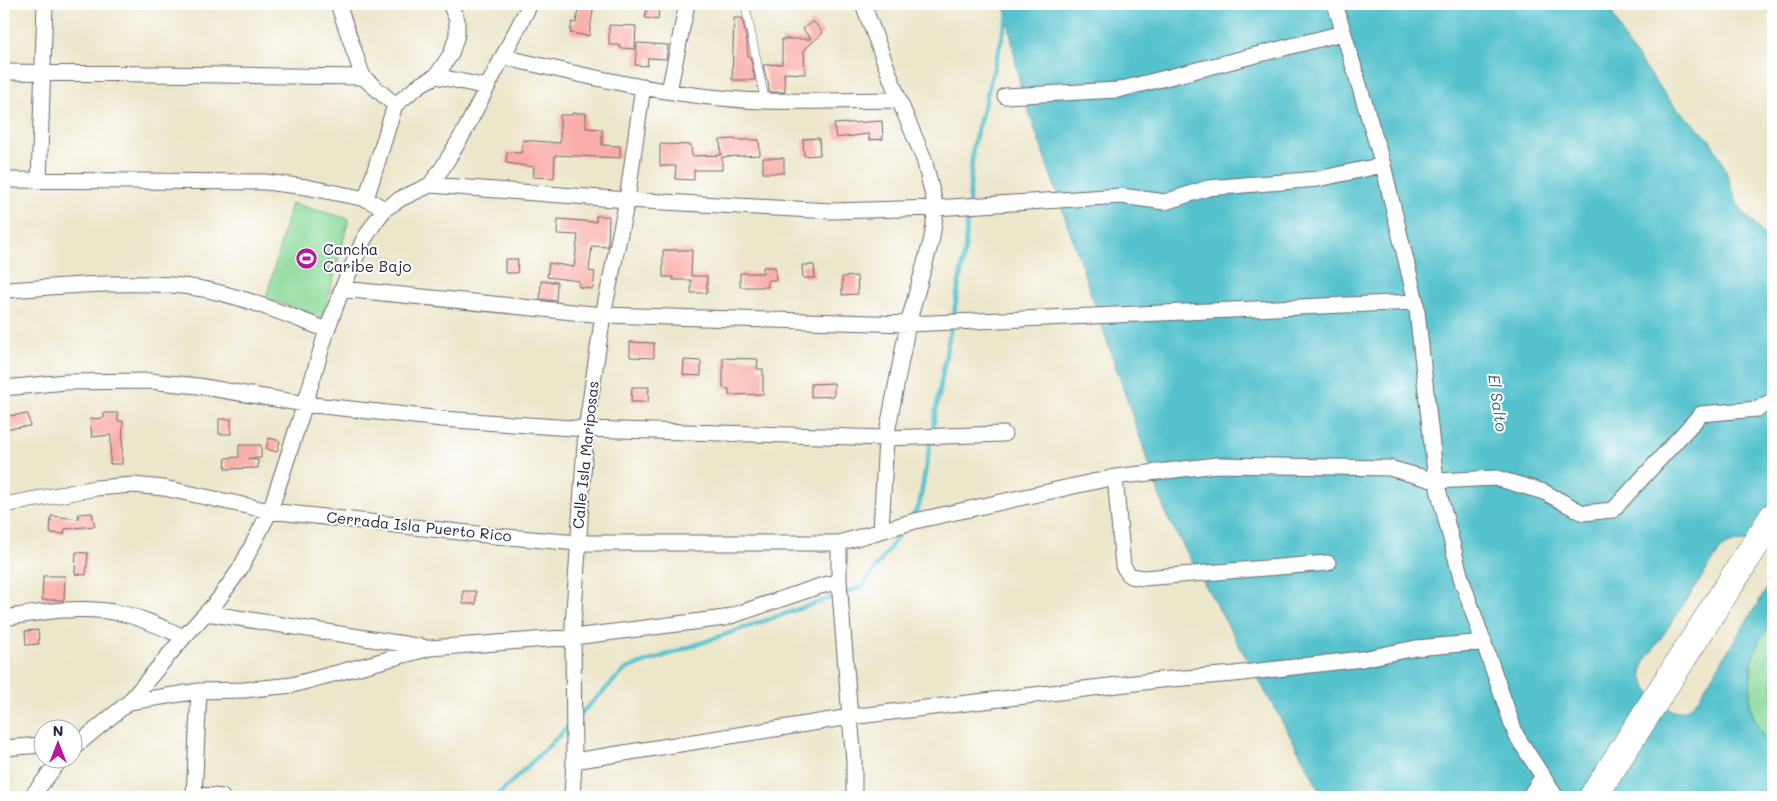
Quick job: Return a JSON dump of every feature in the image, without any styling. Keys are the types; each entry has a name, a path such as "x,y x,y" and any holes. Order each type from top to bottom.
{"highway":[{"path":"1593,797 1773,517"}],"street":[{"path":"39,181 45,4"},
{"path":"338,4 363,77 395,105"},
{"path":"366,199 395,105 421,84 436,76 451,54 457,35 457,20 450,4"},
{"path":"669,91 687,4"},
{"path":"863,4 898,100 924,159 936,208 932,238 908,324 886,438 881,531"},
{"path":"1334,4 1383,165 1416,302 1436,481 1461,578 1516,735 1556,797"},
{"path":"82,739 129,702 218,600 240,569 270,511 327,330 342,289 364,241 385,209 400,199 430,185 443,167 463,134 526,6"},
{"path":"1005,96 1118,90 1343,33"},
{"path":"503,56 602,80 669,91 765,101 898,100"},
{"path":"4,72 363,77"},
{"path":"436,76 487,87"},
{"name":"Calle Isla Mariposas","path":"572,797 574,761 574,637 586,429 603,315 628,200 643,86"},
{"path":"430,185 628,200 832,211 936,208 1121,196 1164,202 1208,188 1318,179 1383,165"},
{"path":"4,180 265,182 306,187 366,199 385,209"},
{"path":"4,290 98,284 172,285 218,292 327,330"},
{"path":"342,289 603,315 908,324 1416,302"},
{"path":"4,388 66,382 150,380 305,404 442,419 586,429 886,438 1004,434"},
{"name":"Cerrada Isla Puerto Rico","path":"4,504 96,488 133,485 164,488 270,511 485,535 578,543 839,543 915,522 1115,477 1217,465 1389,468 1436,481 1496,478 1544,492 1583,513 1613,510 1701,414 1758,409 1773,400"},
{"path":"1115,477 1123,566 1130,576 1144,578 1328,563"},
{"path":"839,543 839,581 854,761 854,797"},
{"path":"129,702 199,690 244,690 292,685 430,648 574,637 725,618 839,581"},
{"path":"4,618 61,610 104,611 141,619 184,637"},
{"path":"206,613 430,648"},
{"path":"574,761 850,718 1133,683 1234,674 1362,659 1416,648 1484,642"},
{"path":"199,690 194,796 222,797"},
{"path":"4,748 32,746"},
{"path":"31,797 54,768"},
{"path":"1529,797 1544,776"}],"lane":[{"path":"745,4 765,101"}],"green space":[{"name":"Cancha Caribe Bajo","path":"291,203 349,219 323,317 266,299"},
{"path":"1773,620 1773,753 1755,720 1749,692 1751,666 1755,650 1761,637"}],"water":[{"name":"El Salto","path":"1005,4 1608,4 1626,42 1671,102 1709,139 1723,163 1738,205 1773,247 1773,552 1761,546 1740,542 1727,545 1721,549 1646,660 1642,671 1645,684 1653,697 1665,707 1670,710 1679,711 1688,708 1697,700 1773,579 1773,620 1759,641 1754,654 1751,669 1750,707 1757,725 1773,753 1773,797 1322,797 1311,773 1167,517 1020,85"}],"building":[{"path":"579,4 594,4 589,36 570,33 572,22 576,23"},
{"path":"647,6 659,7 658,20 645,18"},
{"path":"734,18 742,18 748,56 750,56 755,80 732,80"},
{"path":"813,21 823,33 804,50 805,74 784,73 785,92 769,92 763,65 782,64 782,39 811,39 803,29"},
{"path":"609,25 636,26 635,49 620,48 620,45 609,45"},
{"path":"637,43 668,45 666,59 648,58 647,66 635,65"},
{"path":"572,113 586,113 586,128 602,129 602,145 620,146 620,158 555,155 554,178 533,177 534,167 506,163 507,152 521,153 523,140 560,143 560,115 572,115"},
{"path":"882,121 883,139 869,140 869,134 836,138 834,124"},
{"path":"819,138 820,155 804,156 803,139"},
{"path":"720,140 759,140 760,155 722,157 722,170 694,170 694,180 675,179 676,166 660,166 660,144 691,145 692,156 721,155"},
{"path":"763,158 784,158 784,173 763,173"},
{"path":"596,216 609,216 608,247 592,246 589,271 595,272 593,289 579,287 579,281 547,277 549,263 574,267 578,235 557,234 558,219 596,222"},
{"path":"663,250 692,250 691,276 707,276 707,293 691,293 691,280 673,280 673,277 663,277"},
{"path":"505,259 518,259 517,273 505,273"},
{"path":"802,265 814,265 815,278 803,278"},
{"path":"763,267 775,267 776,280 768,280 768,287 740,287 740,273 763,273"},
{"path":"857,276 858,294 842,295 842,277"},
{"path":"541,281 557,282 556,301 540,299"},
{"path":"630,342 654,343 654,358 630,357"},
{"path":"723,358 758,359 757,369 763,369 763,394 729,395 729,389 723,388"},
{"path":"684,360 701,361 701,376 683,375"},
{"path":"834,383 834,396 811,397 811,384"},
{"path":"632,387 649,387 648,402 631,402"},
{"path":"104,413 118,413 118,421 123,421 122,464 110,464 111,435 92,437 90,419 104,418"},
{"path":"28,414 30,426 4,429 4,416"},
{"path":"219,419 231,419 231,434 219,434"},
{"path":"269,438 280,441 277,452 266,449"},
{"path":"239,445 261,445 261,458 248,458 258,460 258,468 225,469 226,458 239,457"},
{"path":"92,513 95,526 65,529 64,534 50,533 51,516 79,519 78,514"},
{"path":"76,552 88,553 86,575 75,574"},
{"path":"43,576 65,576 64,600 42,600"},
{"path":"463,591 476,591 476,604 463,604"},
{"path":"38,630 39,644 26,645 25,631"}],"waterway":[{"path":"969,202 973,147 1011,4"},
{"path":"953,318 965,249 968,210"},
{"path":"911,518 919,506 951,326"},
{"path":"578,716 626,669 862,587 904,528"},
{"path":"496,797 571,724"}],"place":[{"name":"Cancha Caribe Bajo","path":"307,259"}]}
